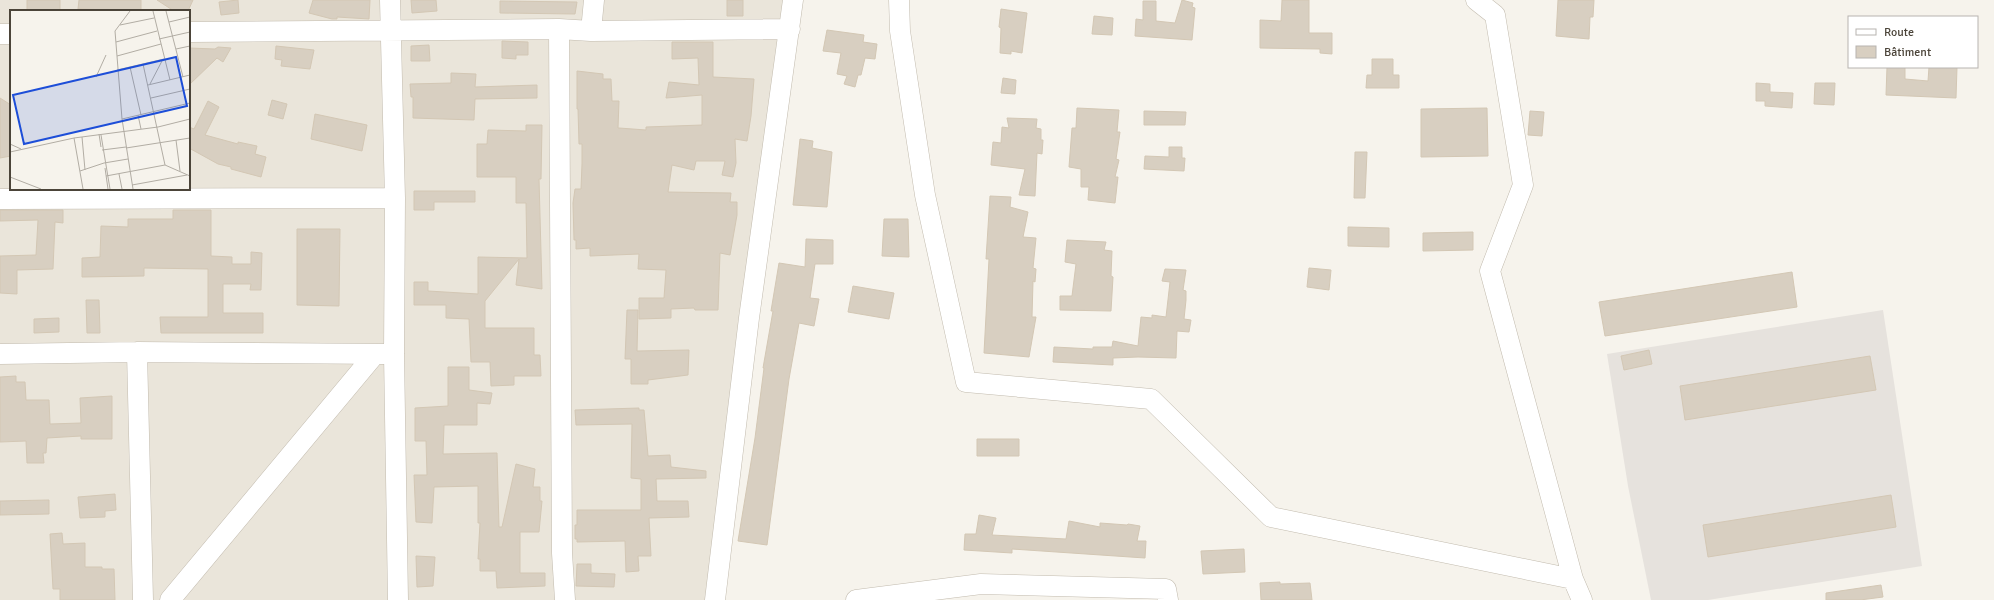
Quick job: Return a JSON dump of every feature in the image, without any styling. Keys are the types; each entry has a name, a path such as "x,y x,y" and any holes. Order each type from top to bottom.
{"street":[{"path":"390,0 395,198 384,354 398,600"},
{"path":"591,31 594,0"},
{"path":"715,600 749,318 793,0"},
{"path":"898,0 900,31 925,194 966,382 1151,399 1271,517 1573,579"},
{"path":"1476,0 1495,15 1523,185 1490,271 1573,579 1582,600"},
{"path":"559,28 562,553 564,600"},
{"path":"190,32 559,28 591,31 790,30"},
{"path":"0,199 395,198"},
{"path":"0,354 137,352 384,354"},
{"path":"137,352 143,600"},
{"path":"170,600 384,354"},
{"path":"856,600 976,592 1166,588 1168,600"}],"shaded area":[{"path":"0,0 791,0 712,600 0,600"},
{"path":"1883,310 1922,566 1708,600 1651,600 1628,486 1607,354"}],"building":[{"path":"27,0 60,0 60,10 27,10"},
{"path":"79,0 141,0 141,10 78,9"},
{"path":"157,0 193,0 188,10 172,10"},
{"path":"238,0 239,13 221,15 219,2"},
{"path":"313,0 370,0 369,19 337,17 337,19 332,19 309,13"},
{"path":"411,0 436,0 437,11 412,13"},
{"path":"727,0 743,0 743,16 727,16"},
{"path":"1182,0 1193,3 1192,7 1195,8 1192,40 1135,36 1136,19 1143,20 1143,1 1156,1 1156,21 1175,23"},
{"path":"1282,0 1309,0 1309,33 1332,33 1332,54 1320,53 1320,49 1260,48 1260,20 1281,21"},
{"path":"1558,0 1594,0 1593,17 1590,17 1589,39 1556,36"},
{"path":"500,1 577,2 575,14 500,13"},
{"path":"1001,9 1027,13 1022,53 1011,51 1011,54 1000,53 1001,28 999,27"},
{"path":"1094,16 1113,18 1112,35 1092,34"},
{"path":"827,30 864,35 863,42 877,44 875,59 865,58 861,75 858,75 855,87 844,84 847,76 837,74 841,53 823,51"},
{"path":"502,41 528,42 528,55 516,55 516,59 502,58"},
{"path":"672,42 713,42 713,77 754,79 751,116 747,141 735,139 736,163 733,177 722,175 725,161 696,161 694,170 672,165 668,192 731,193 730,202 737,202 737,215 730,255 720,253 718,310 695,310 694,308 671,309 671,318 639,319 639,298 664,298 666,270 638,269 639,254 590,256 590,248 576,249 576,240 574,240 573,203 575,189 581,189 582,164 582,144 579,144 577,109 577,71 603,74 603,79 611,79 612,101 619,101 618,128 646,130 646,127 702,125 702,95 666,98 669,82 699,85 698,58 672,59"},
{"path":"429,45 430,61 411,61 411,46"},
{"path":"276,46 314,50 310,69 281,66 282,60 275,59"},
{"path":"218,47 231,48 223,62 217,58 190,84 190,48 215,49"},
{"path":"1372,59 1393,59 1393,75 1399,75 1399,88 1366,88 1367,75 1372,75"},
{"path":"1887,68 1905,68 1905,79 1928,81 1929,68 1957,68 1956,98 1886,95"},
{"path":"451,73 476,74 475,87 537,85 537,98 475,99 474,120 413,118 413,97 411,97 410,84 451,83"},
{"path":"1003,78 1016,80 1015,94 1001,93"},
{"path":"1756,83 1770,84 1770,92 1793,93 1792,108 1765,106 1765,101 1756,101"},
{"path":"1815,83 1835,83 1834,105 1814,104"},
{"path":"0,98 10,104 10,156 0,158"},
{"path":"272,100 287,104 283,119 268,115"},
{"path":"208,101 219,107 205,135 238,144 238,142 257,146 255,154 266,157 261,177 218,164 190,149 190,127 194,129"},
{"path":"1077,108 1119,110 1117,132 1120,132 1116,159 1119,160 1115,177 1118,177 1115,203 1088,200 1089,187 1081,187 1081,169 1069,167 1072,128 1076,128"},
{"path":"1487,108 1488,156 1421,157 1421,109"},
{"path":"1144,111 1186,112 1185,125 1144,125"},
{"path":"1530,111 1544,112 1542,136 1528,135"},
{"path":"315,114 367,125 362,151 311,139"},
{"path":"1007,118 1037,119 1036,128 1041,129 1041,140 1043,140 1042,154 1037,153 1035,196 1019,195 1025,169 991,165 993,142 1001,143 1002,127 1009,128"},
{"path":"526,125 542,125 541,179 539,179 542,289 516,285 519,259 485,301 485,328 534,328 534,355 540,355 541,376 514,376 514,385 491,386 490,362 471,362 469,319 446,318 446,305 414,305 414,282 428,282 428,291 478,294 478,257 527,258 526,203 516,203 516,177 477,177 477,144 487,144 488,130 526,131"},
{"path":"800,139 813,141 812,148 832,152 827,207 793,205"},
{"path":"1169,147 1182,147 1182,158 1185,158 1184,171 1144,169 1145,156 1169,157"},
{"path":"1355,152 1367,152 1365,198 1354,198"},
{"path":"414,191 475,191 475,202 434,202 434,210 414,210"},
{"path":"990,196 1011,197 1010,207 1028,212 1023,237 1036,238 1033,268 1036,269 1035,282 1033,281 1032,317 1036,317 1029,357 984,353 989,259 986,259"},
{"path":"0,210 63,210 63,223 55,222 53,269 17,270 17,294 0,293 0,256 36,255 38,220 0,221"},
{"path":"173,210 211,210 211,256 232,257 232,264 251,264 251,252 262,253 261,290 250,290 251,284 223,284 223,313 263,313 263,333 161,333 160,317 208,317 208,269 144,268 144,276 82,277 82,258 100,257 101,226 128,227 128,219 173,219"},
{"path":"884,219 908,219 909,257 882,256"},
{"path":"1348,227 1389,228 1389,247 1348,246"},
{"path":"297,229 340,229 339,306 297,305"},
{"path":"1473,232 1473,250 1423,251 1423,233"},
{"path":"806,239 833,240 833,264 815,264 810,298 819,299 814,326 799,323 789,379 767,545 738,541 755,438 763,368 773,311 771,311 779,263 805,267"},
{"path":"1067,240 1106,242 1104,250 1112,251 1111,276 1113,277 1111,311 1060,310 1060,296 1072,296 1076,264 1065,262"},
{"path":"1309,268 1331,270 1329,290 1307,287"},
{"path":"1165,269 1186,270 1183,290 1186,291 1184,319 1191,320 1189,332 1177,331 1176,358 1113,358 1113,365 1053,362 1054,347 1093,349 1093,347 1112,347 1113,341 1138,346 1141,317 1152,318 1152,315 1166,317 1170,282 1162,281"},
{"path":"1792,272 1797,307 1605,336 1599,302"},
{"path":"853,286 894,293 889,319 848,312"},
{"path":"86,300 99,300 100,333 87,333"},
{"path":"627,310 638,310 637,351 689,350 688,375 648,380 648,384 631,384 631,359 625,359"},
{"path":"59,318 59,332 34,333 34,319"},
{"path":"1649,350 1652,364 1624,370 1621,356"},
{"path":"1870,356 1876,390 1685,420 1680,386"},
{"path":"448,367 469,367 469,390 492,393 490,404 477,403 477,425 444,425 443,454 497,453 499,527 502,527 516,464 535,469 533,487 540,487 540,501 542,501 539,532 520,532 520,573 545,573 545,586 497,588 496,571 480,571 480,559 478,559 480,523 478,523 478,486 434,487 432,523 416,522 414,475 427,475 426,441 415,441 415,408 448,406"},
{"path":"16,376 16,382 25,382 26,400 49,400 50,424 81,423 80,398 112,396 112,439 81,439 81,436 47,438 46,453 43,453 44,463 27,463 26,441 0,442 0,377"},
{"path":"639,408 639,410 644,410 648,456 670,455 671,467 706,471 706,478 656,479 657,501 688,501 689,517 649,518 651,556 638,556 639,571 626,572 625,541 577,542 577,539 575,539 575,525 577,525 577,510 641,510 641,479 631,478 632,424 576,425 575,410"},
{"path":"977,439 1019,439 1019,456 977,456"},
{"path":"115,494 116,510 105,511 105,517 80,518 78,497"},
{"path":"1891,495 1896,527 1708,557 1703,525"},
{"path":"49,500 49,514 0,515 0,501"},
{"path":"979,515 996,518 992,535 1066,539 1069,521 1100,527 1100,523 1140,526 1137,541 1146,541 1145,558 1012,549 1012,553 964,550 965,534 976,534"},
{"path":"62,533 63,544 85,543 85,567 114,569 115,600 60,600 60,589 53,589 50,534"},
{"path":"1244,549 1245,572 1203,574 1201,551"},
{"path":"416,556 435,557 433,586 417,587"},
{"path":"577,564 591,564 591,573 615,574 614,587 576,586"},
{"path":"1280,582 1280,584 1310,583 1312,600 1261,600 1260,583"},
{"path":"1881,585 1883,597 1860,600 1826,600 1826,593"}]}
